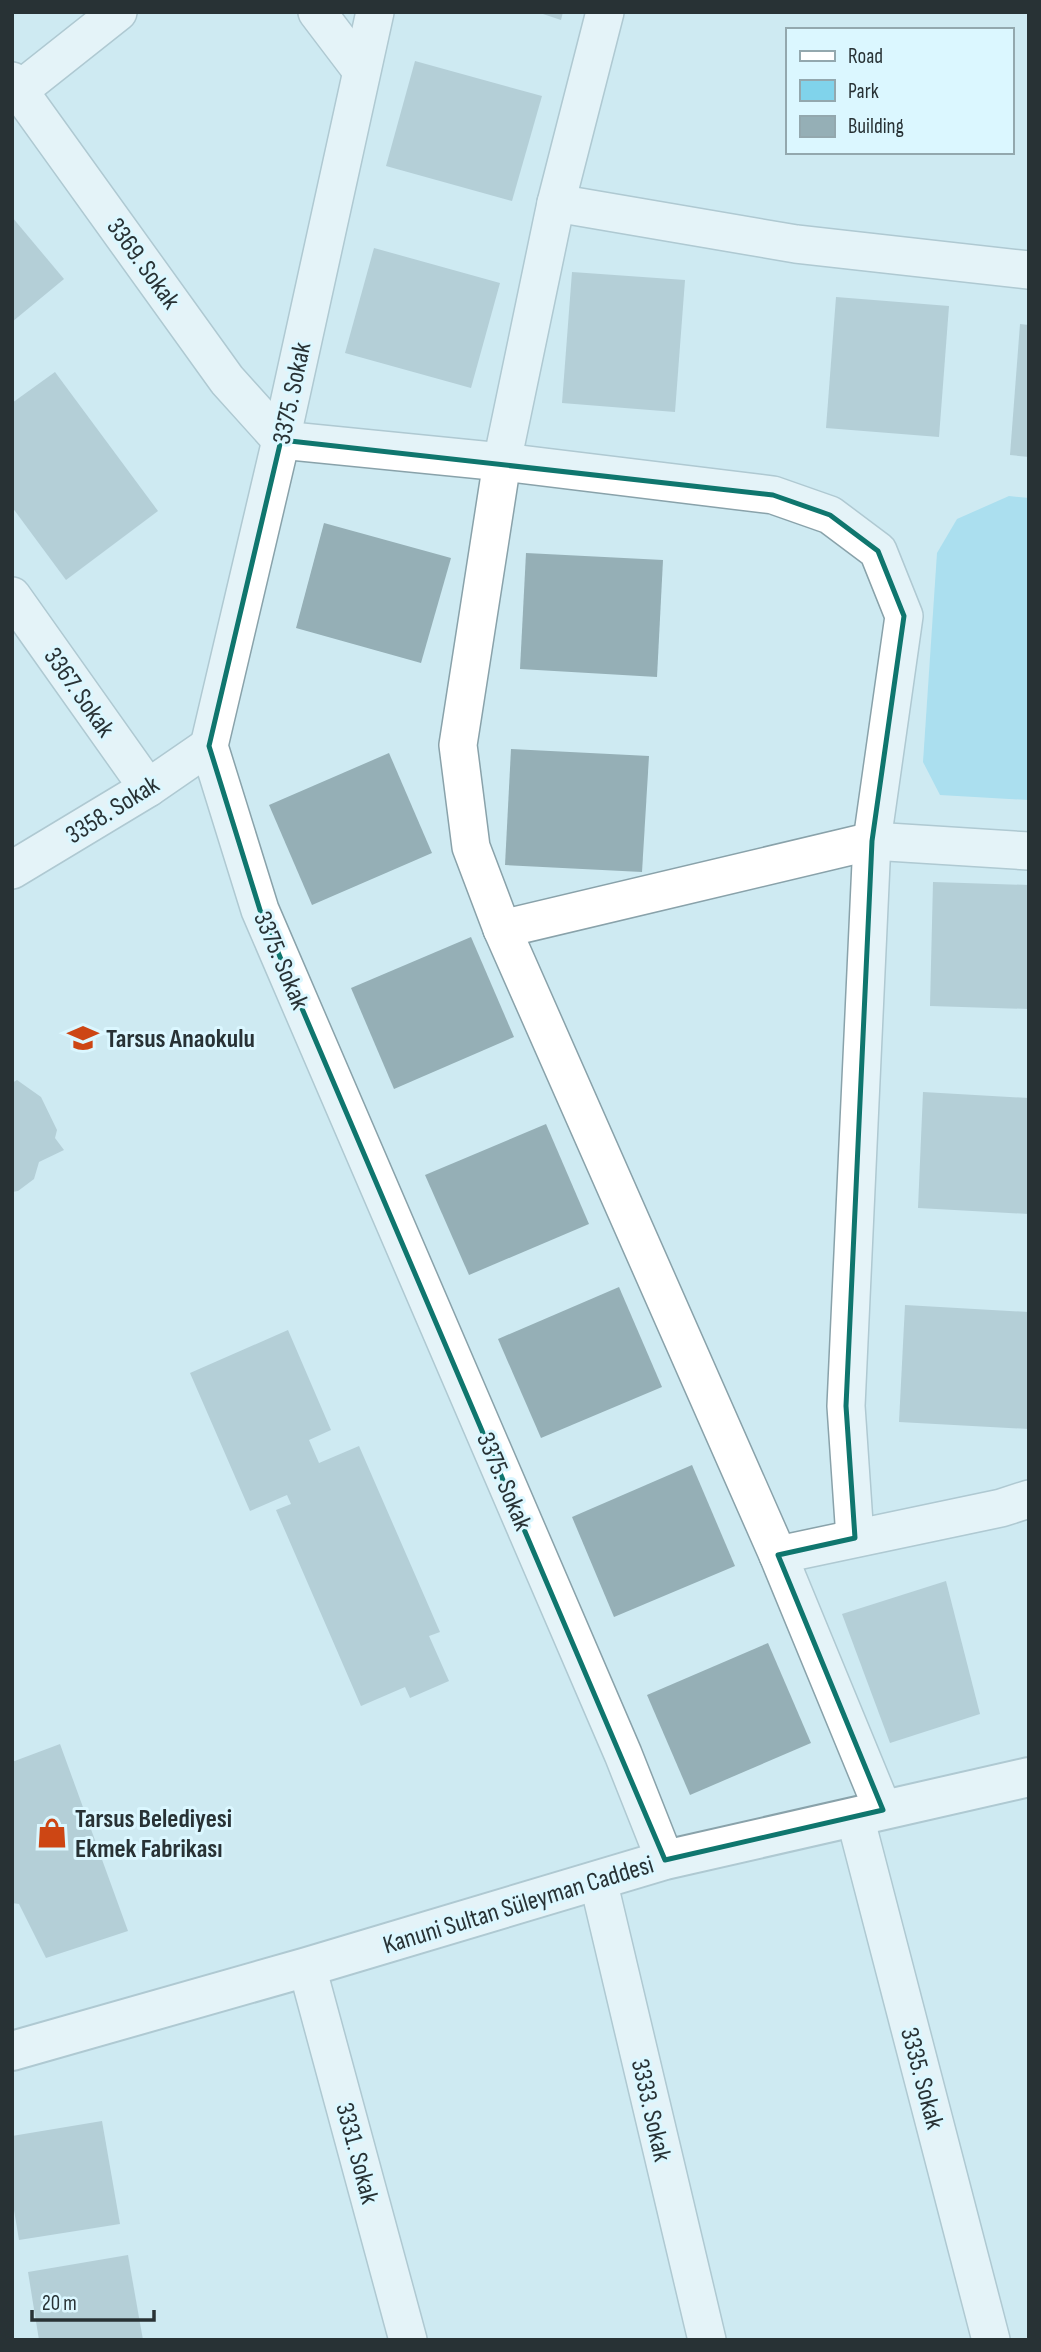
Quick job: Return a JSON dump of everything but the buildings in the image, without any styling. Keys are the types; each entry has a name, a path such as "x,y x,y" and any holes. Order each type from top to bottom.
{"street":[{"path":"15,89 118,12"},
{"path":"317,12 361,70"},
{"name":"3375. Sokak","path":"375,12 281,440 209,746 260,910 623,1754 665,1860"},
{"name":"3335. Sokak","path":"605,12 556,204 502,461 458,745 471,847 502,929 778,1555 869,1813 991,2340"},
{"name":"3369. Sokak","path":"15,89 227,380 281,440"},
{"path":"556,204 796,244 1029,270"},
{"path":"281,440 502,461 773,495 830,515 878,551 904,616 872,841 846,1406 855,1538"},
{"name":"3367. Sokak","path":"12,596 148,788"},
{"name":"3358. Sokak","path":"12,870 148,788 209,746"},
{"path":"502,929 872,841 1029,851"},
{"path":"778,1555 1001,1508 1029,1499"},
{"name":"Kanuni Sultan Süleyman Caddesi","path":"12,2051 307,1967 665,1860 1029,1777"},
{"name":"3333. Sokak","path":"598,1880 707,2340"},
{"name":"3331. Sokak","path":"307,1967 408,2340"}],"highlighted area":[{"path":"281,440 773,495 830,515 878,551 904,616 872,841 846,1406 855,1538 778,1555 883,1810 665,1860 260,910 209,746"}],"green space":[{"path":"1009,496 1029,498 1029,800 940,795 923,762 937,553 957,519"}],"place":[{"name":"Tarsus Anaokulu","path":"83,1038"},
{"name":"Tarsus Belediyesi Ekmek Fabrikası","path":"52,1833"}]}
